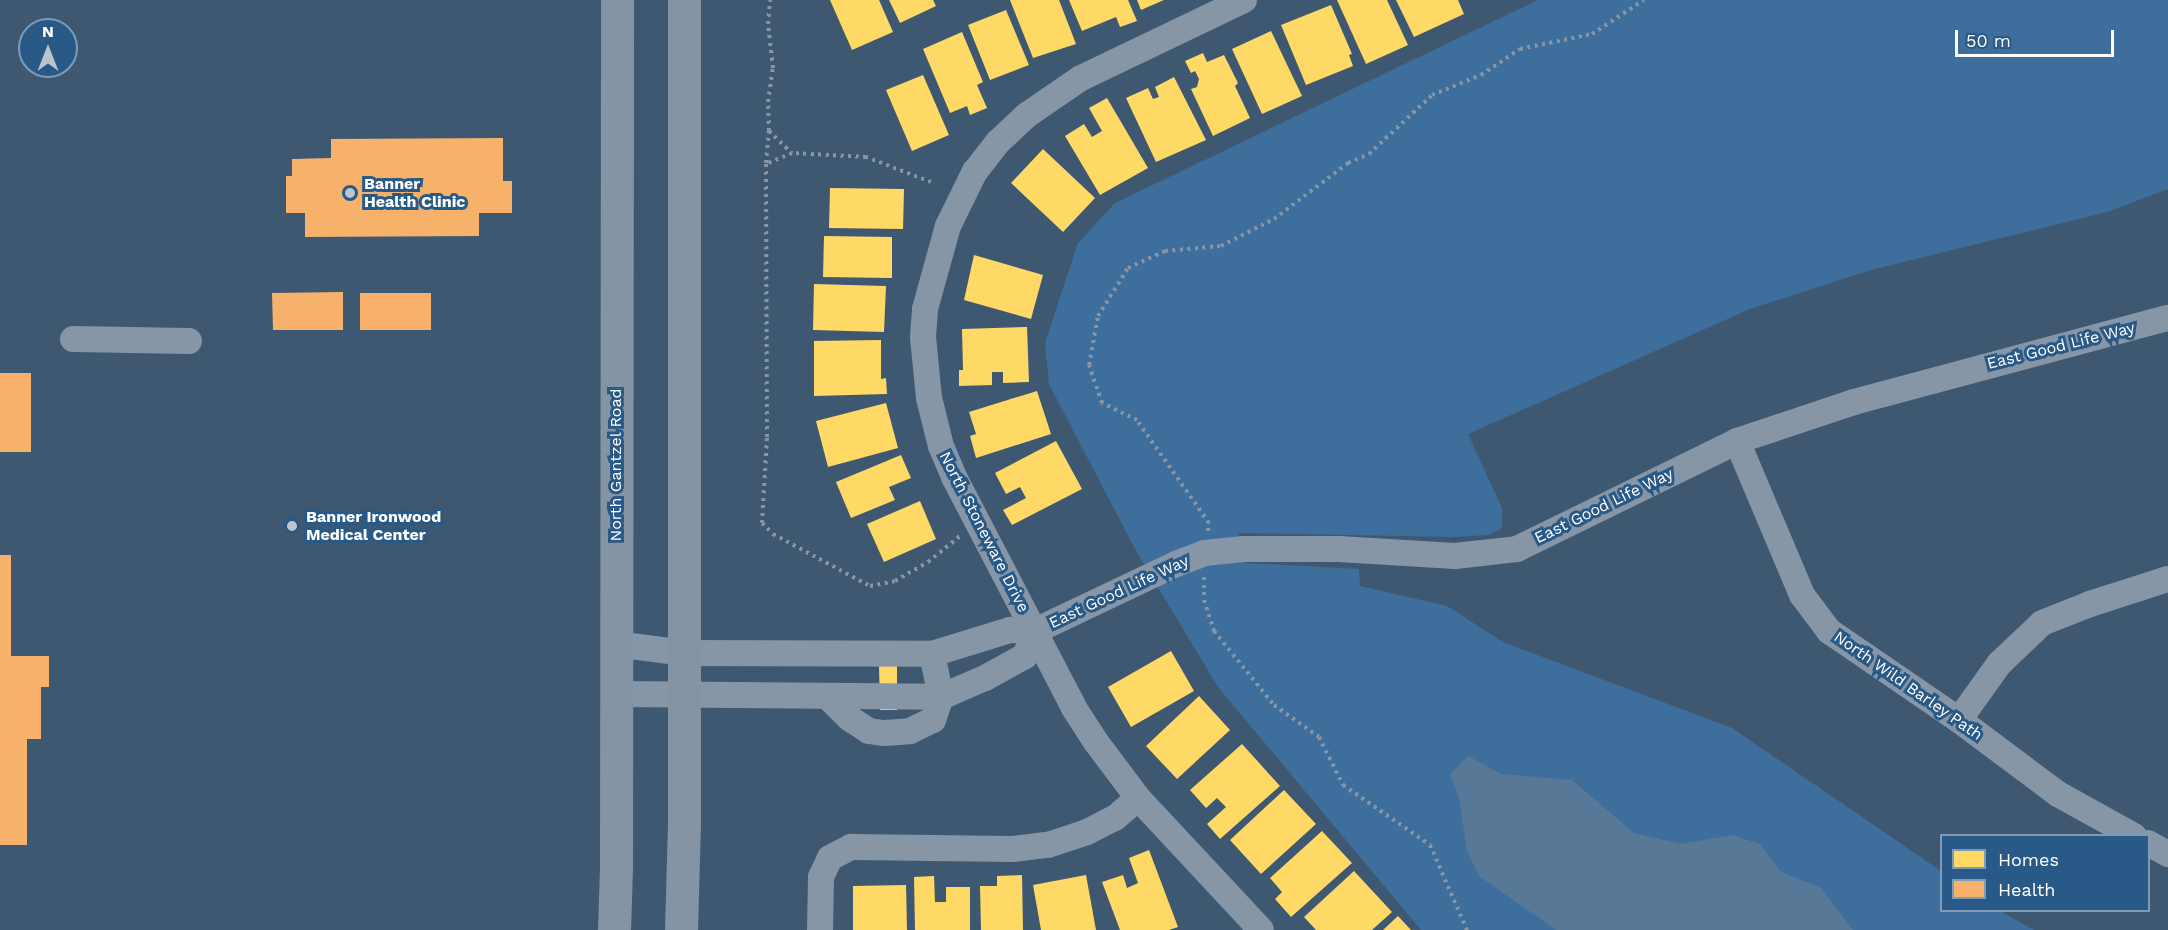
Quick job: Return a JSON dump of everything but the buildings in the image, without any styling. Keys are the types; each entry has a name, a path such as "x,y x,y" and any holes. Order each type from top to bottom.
{"main road":[{"name":"North Gantzel Road","path":"614,930 617,0"},
{"path":"681,930 684,693 684,0"}],"street":[{"name":"North Stoneware Drive","path":"1244,0 1081,78 1050,98 998,142 975,171 958,203 934,270 925,309 924,367 941,446 979,526 1074,708 1095,742 1138,798 1262,930"},
{"name":"East Good Life Way","path":"615,644 684,653 932,654 1010,630 1035,632 1176,564 1204,553 1244,549 1339,549 1455,556 1517,549 1737,441 1854,402 2168,318"},
{"path":"73,339 189,341"},
{"name":"North Wild Barley Path","path":"1737,441 1802,595 1829,631 1959,720 2058,794 2130,834"},
{"path":"1959,720 1999,664 2042,623 2090,604 2168,579"},
{"name":"East Good Life Way","path":"616,694 941,697 985,678 1025,656 1035,632"},
{"path":"827,696 849,718 869,731 884,734 910,731 933,720 941,697 932,654"},
{"path":"820,930 821,877 831,858 851,847 1013,849 1048,845 1087,832 1115,818 1138,798"},
{"path":"2150,844 2168,854"}],"path":[{"path":"770,0 768,24 773,68 768,102 769,130 766,164 767,438 762,523 773,534 870,586 895,581 979,526"},
{"path":"1467,930 1430,845 1343,785 1318,737 1274,705 1214,631 1204,600 1204,553 1209,523 1137,420 1102,403 1089,365 1098,316 1128,268 1166,251 1221,246 1274,219 1348,163 1370,154 1432,95 1480,75 1520,49 1592,33 1644,0"},
{"path":"769,130 792,153"},
{"path":"766,164 792,153 866,157 931,182"}],"shaded area":[{"path":"1538,0 2168,0 2168,189 2107,212 1871,270 1750,309 1468,434 1502,508 1502,528 1489,535 1452,537 1238,533 1245,563 1359,569 1360,586 1447,606 1503,642 1732,728 1940,870 1940,912 2002,912 2034,930 1421,930 1218,687 1135,549 1049,384 1045,343 1078,243 1115,203"},
{"path":"1468,756 1501,774 1572,780 1634,833 1681,844 1732,835 1760,844 1781,872 1821,888 1853,930 1556,930 1479,876 1467,851 1459,798 1450,774"}],"place":[{"name":"Banner Health Clinic","path":"350,193"},
{"name":"Banner Ironwood Medical Center","path":"292,526"}]}
